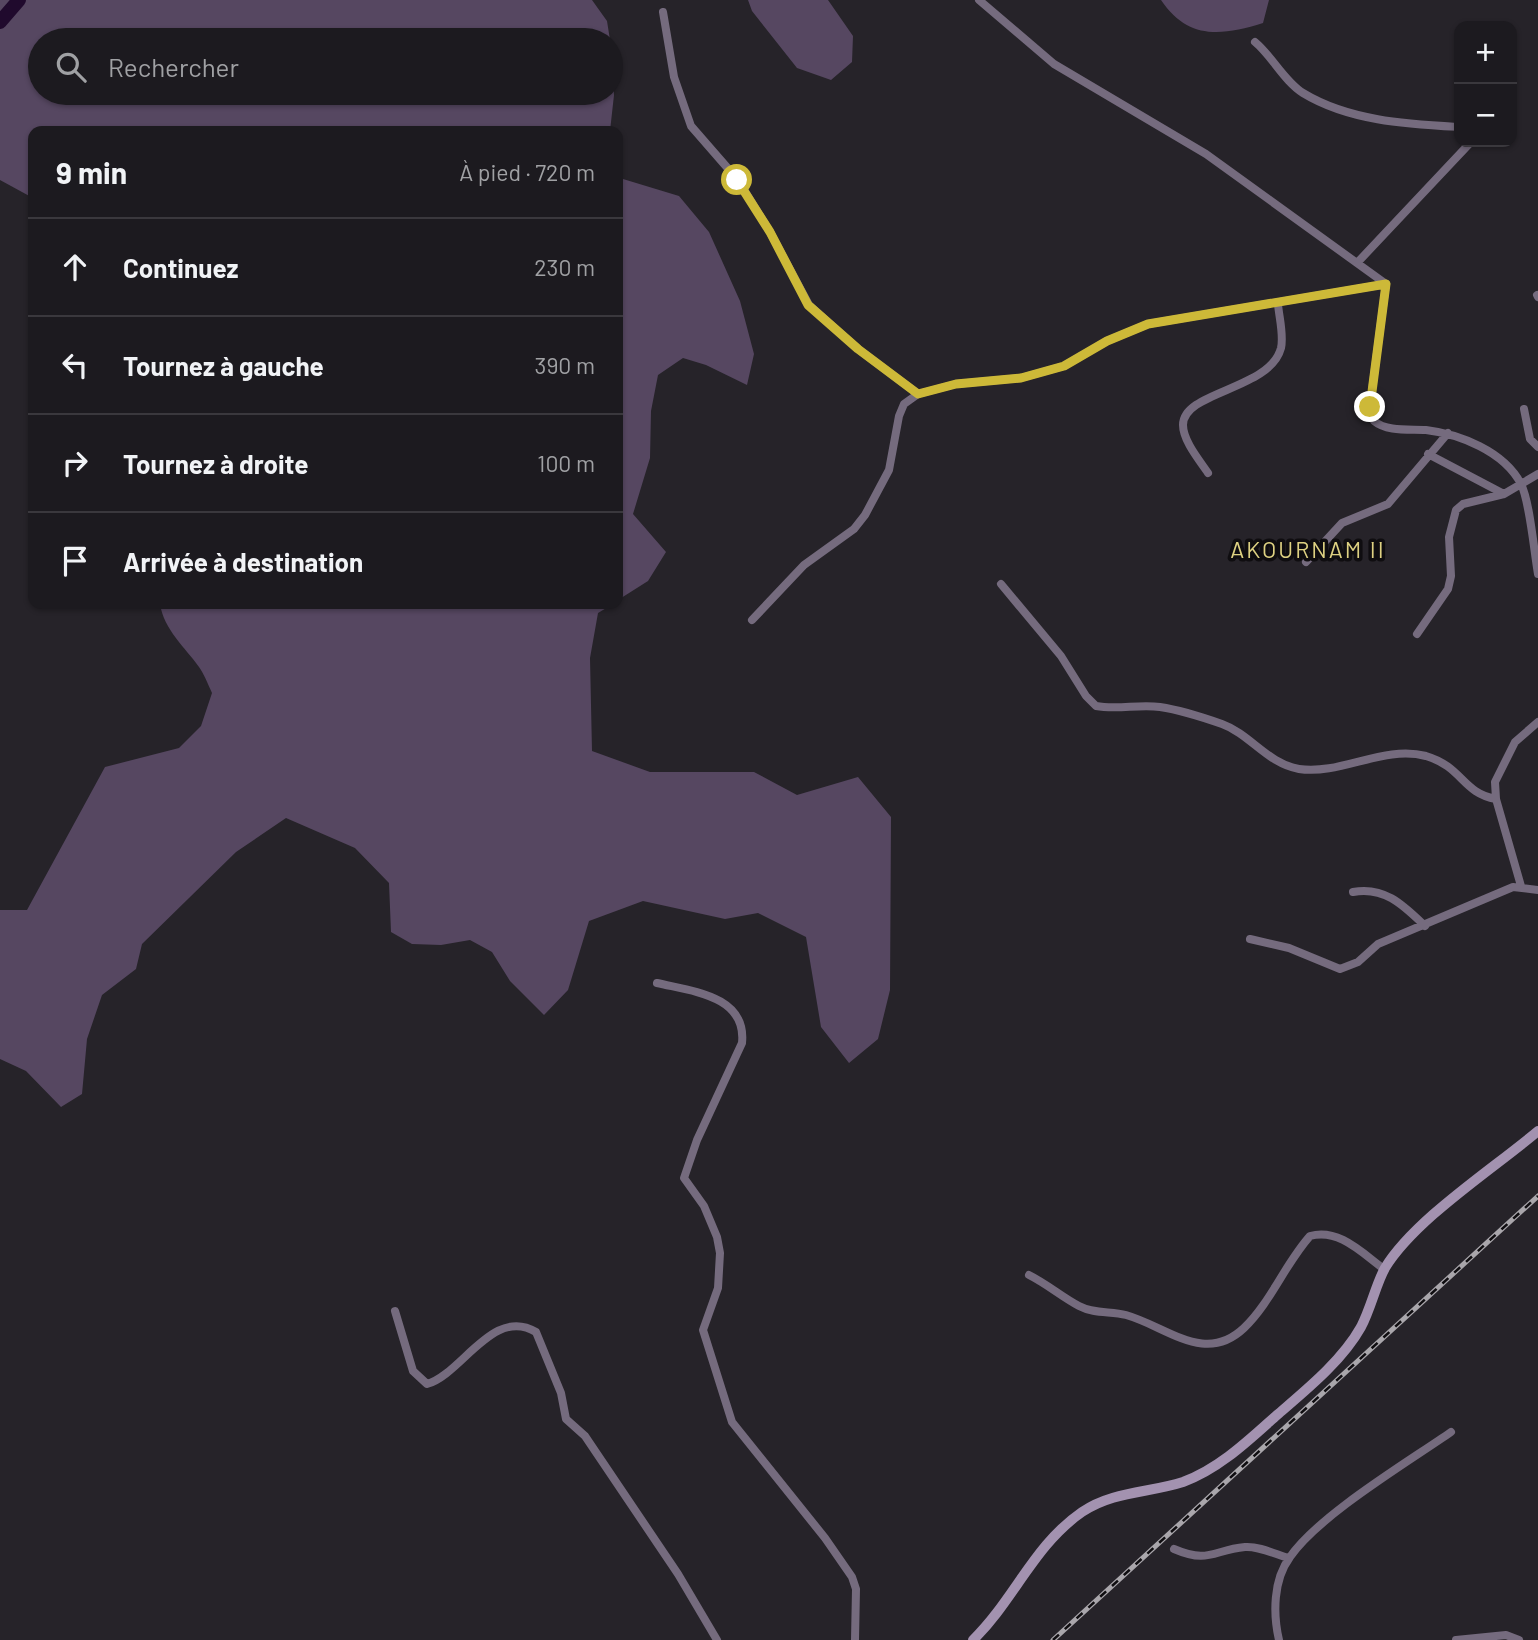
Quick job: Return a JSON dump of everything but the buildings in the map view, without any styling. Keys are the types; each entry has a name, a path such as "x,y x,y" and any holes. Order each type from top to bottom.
{"street":[{"path":"979,0 1054,64 1206,153 1386,284"},
{"path":"663,12 674,77 691,126 737,180 770,232 808,305 858,349 918,394"},
{"path":"1255,42 1301,92 1349,113 1404,124 1454,127"},
{"path":"1357,263 1466,147"},
{"path":"751,620 804,565 855,529 890,470 899,416 904,404 918,394 956,384 1021,378 1064,366 1107,341 1148,324 1386,284"},
{"path":"1386,284 1370,407 1374,421 1388,428 1448,433 1484,450 1508,469 1521,485 1538,574"},
{"path":"1208,473 1184,434 1185,418 1192,408 1242,385 1273,360 1280,348 1278,304"},
{"path":"1524,410 1530,439 1538,447"},
{"path":"1306,562 1342,523 1388,504 1448,433"},
{"path":"1428,454 1504,494"},
{"path":"1417,634 1448,589 1451,576 1449,537 1456,510 1463,504 1504,494 1538,474"},
{"path":"1002,584 1061,656 1096,706 1158,707 1223,724 1282,764 1298,769 1322,770 1396,755 1426,757 1453,768 1470,790 1496,799"},
{"path":"1521,886 1496,799 1497,775 1515,741 1538,722"},
{"path":"1250,940 1289,948 1340,969 1358,962 1378,944 1455,911 1521,886 1538,890"},
{"path":"1353,892 1371,890 1395,899 1425,926"},
{"path":"657,983 708,995 723,1002 733,1011 741,1025 741,1042 684,1178 704,1206 720,1253 718,1288 703,1330 732,1422 825,1538 852,1577 856,1589 855,1640"},
{"path":"973,1640 1009,1600 1039,1552 1082,1512 1122,1494 1167,1486 1195,1477 1215,1466 1277,1415 1337,1358 1359,1331 1374,1303 1384,1269 1452,1198 1538,1131"},
{"path":"1029,1275 1084,1308 1124,1314 1156,1326 1186,1342 1200,1345 1229,1339 1246,1326 1310,1237 1321,1234 1339,1237 1384,1269"},
{"path":"396,1311 413,1371 427,1384 440,1377 498,1331 517,1326 536,1332 561,1393 566,1419 585,1436 678,1574 717,1640"},
{"path":"1279,1640 1274,1608 1288,1558 1322,1524 1451,1432"},
{"path":"1174,1549 1188,1555 1210,1557 1242,1547 1255,1548 1288,1558"},
{"path":"1455,1640 1506,1635 1519,1640"}],"shaded area":[{"path":"0,0 592,0 607,21 608,28 28,28 28,105 613,105 611,126 28,126 28,195 0,180"},
{"path":"748,0 828,0 853,36 852,62 831,80 797,68 752,11"},
{"path":"1161,0 1269,0 1263,23 1219,32 1194,28 1182,22"},
{"path":"623,179 679,196 709,232 740,301 754,354 747,385 706,365 683,358 658,375 651,411 650,458 633,514 666,552 648,581 623,597"},
{"path":"161,609 605,609 598,613 590,658 592,751 650,772 754,772 797,795 858,777 891,817 890,990 878,1039 849,1063 821,1027 806,937 758,913 725,919 643,901 589,921 568,990 544,1015 510,981 492,952 470,940 441,945 412,944 391,932 389,883 355,848 286,818 236,852 142,944 136,969 102,995 87,1039 82,1094 61,1107 26,1071 0,1059 0,910 27,910 105,767 179,748 201,726 212,693 201,670 170,630"}],"waterway":[{"path":"0,22 19,0"}],"railway":[{"path":"1053,1640 1538,1196"}],"district":[{"name":"AKOURNAM II","path":"1308,550"}],"route":[{"path":"737,180 770,232 808,305 858,349 918,394 956,384 1021,378 1064,366 1107,341 1148,324 1386,284 1370,407"}]}
